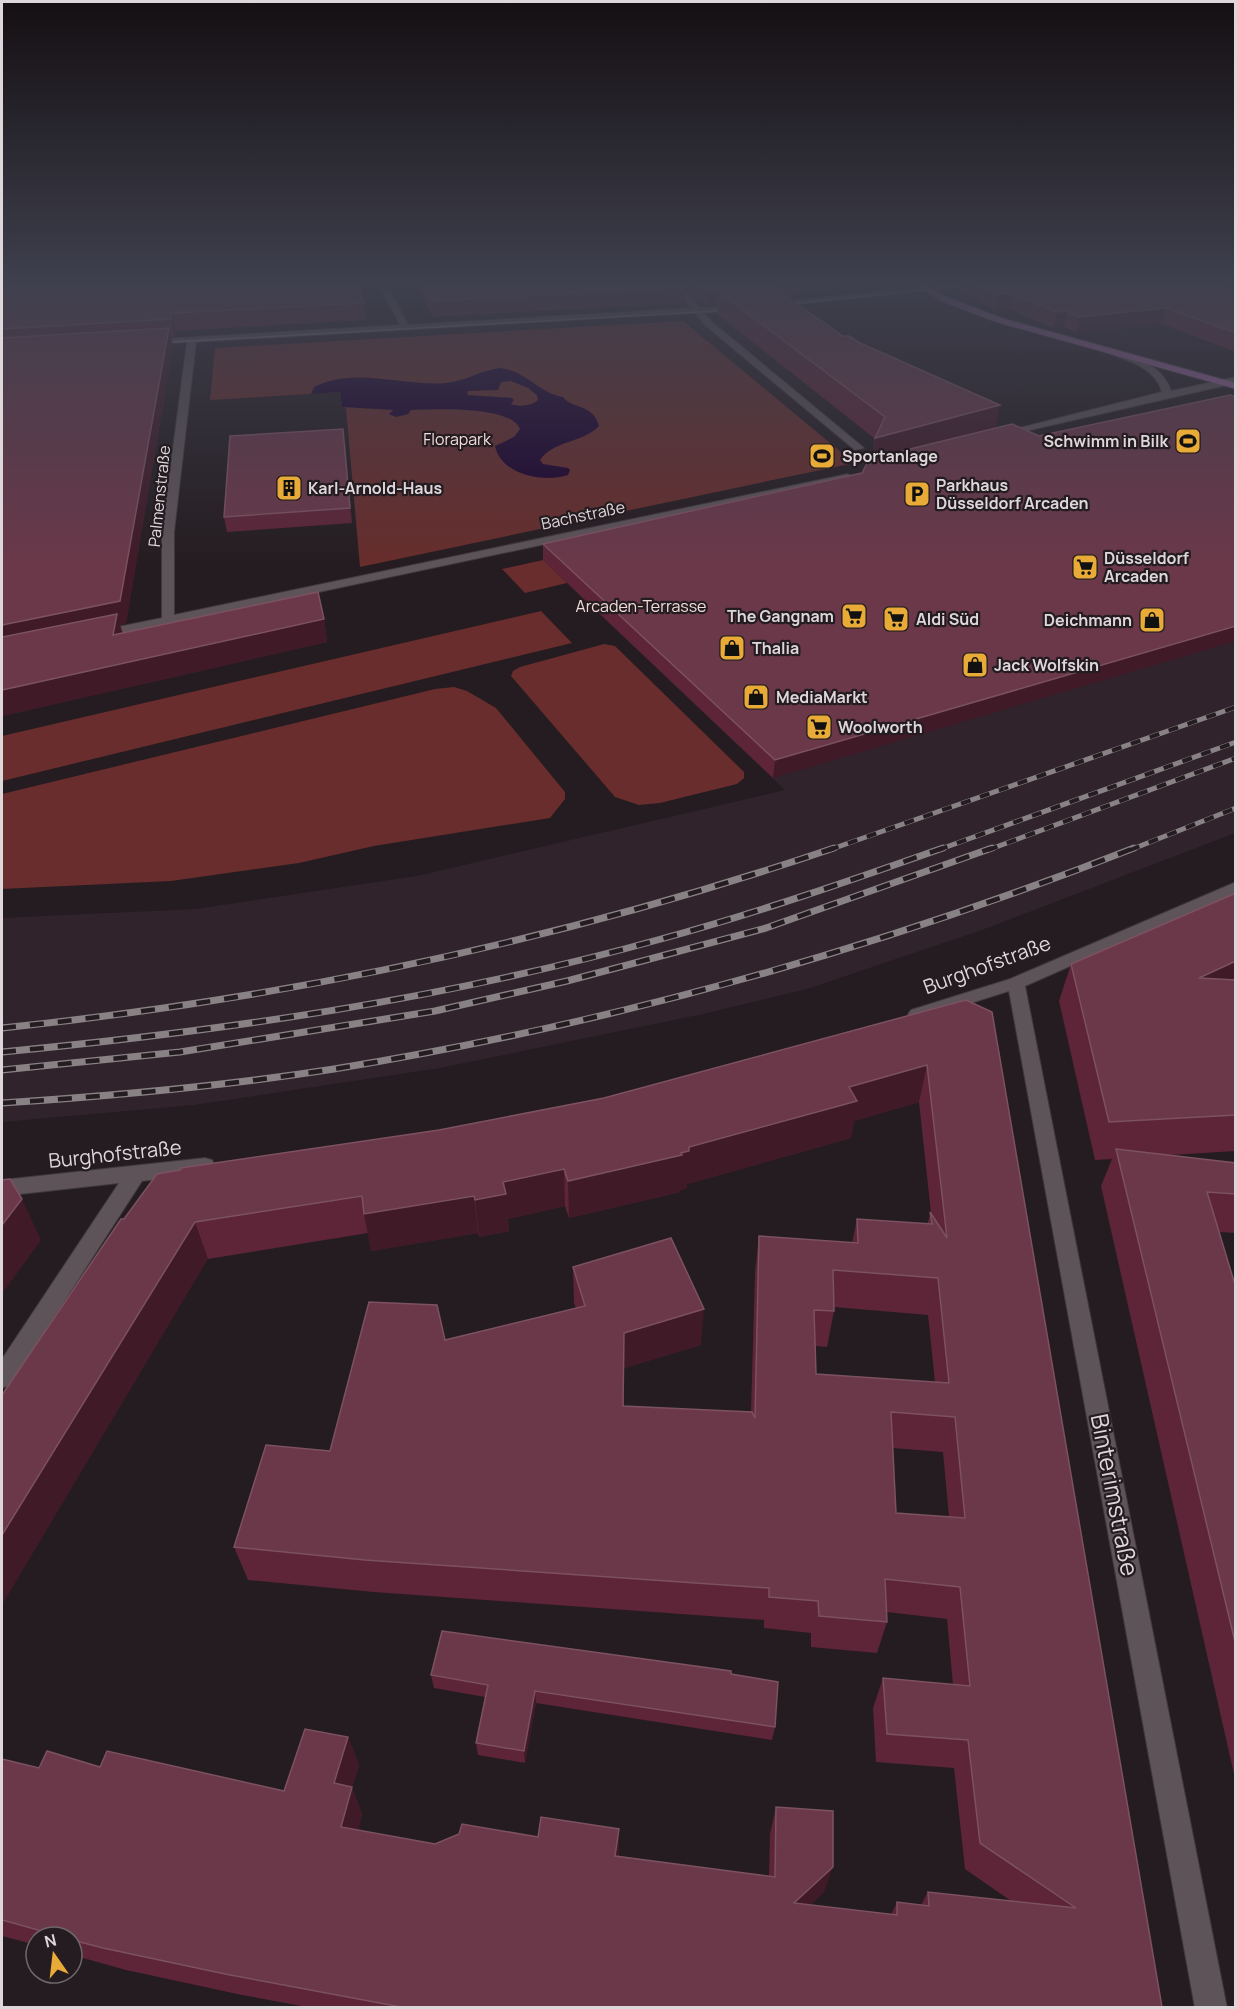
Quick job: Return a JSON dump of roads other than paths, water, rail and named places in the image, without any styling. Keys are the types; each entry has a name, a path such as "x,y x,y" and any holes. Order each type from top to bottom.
{"main road":[{"path":"1209,377 1232,383"}],"street":[{"name":"Palmenstraße","path":"168,620 168,532 187,377"},
{"path":"773,377 859,448"},
{"path":"1160,377 1167,394"},
{"path":"996,436 1167,394 1232,383"},
{"name":"Bachstraße","path":"86,638 858,475"},
{"name":"Burghofstraße","path":"897,1021 1016,983 1236,887"},
{"name":"Binterimstraße","path":"1016,983 1211,2007"},
{"name":"Burghofstraße","path":"2,1188 227,1163"},
{"path":"2,1378 135,1175"}],"railway":[{"path":"829,850 1236,707"},
{"path":"938,850 1236,742"},
{"path":"988,850 1236,758"},
{"path":"1130,850 1236,808"},
{"path":"2,1028 214,1001 423,962 630,911 834,848"},
{"path":"2,1052 251,1023 417,996 499,979 697,929 803,896 943,848"},
{"path":"2,1070 180,1052 435,1011 567,981 766,928 992,848"},
{"path":"2,1103 168,1090 293,1075 436,1051 538,1030 740,980 840,951 1037,885 1134,848"}],"place":[{"name":"Schwimm in Bilk","path":"1188,441"},
{"name":"Sportanlage","path":"822,456"},
{"name":"Karl-Arnold-Haus","path":"289,488"},
{"name":"Parkhaus Düsseldorf Arcaden","path":"917,494"},
{"name":"Düsseldorf Arcaden","path":"1085,567"},
{"name":"The Gangnam","path":"854,616"},
{"name":"Aldi Süd","path":"896,619"},
{"name":"Deichmann","path":"1152,620"},
{"name":"Thalia","path":"732,648"},
{"name":"Jack Wolfskin","path":"975,665"},
{"name":"MediaMarkt","path":"756,697"},
{"name":"Woolworth","path":"819,727"}],"park label":[{"name":"Florapark","path":"457,439"},
{"name":"Arcaden-Terrasse","path":"641,606"}]}
